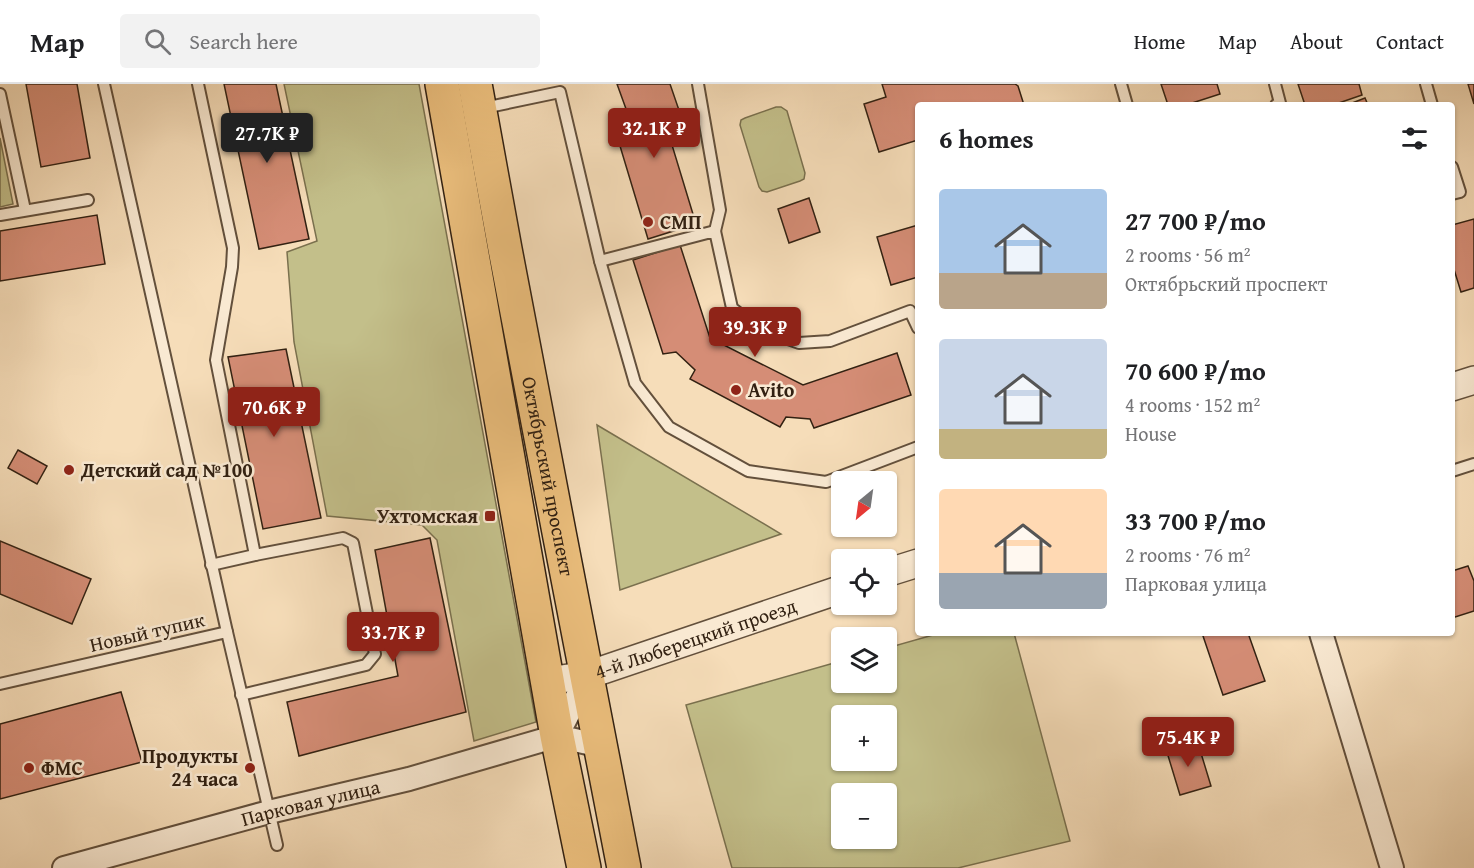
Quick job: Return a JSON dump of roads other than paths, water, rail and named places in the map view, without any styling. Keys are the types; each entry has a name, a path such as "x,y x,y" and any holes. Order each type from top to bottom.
{"main road":[{"name":"Октябрьский проспект","path":"442,84 557,736 584,868"},
{"name":"Октябрьский проспект","path":"477,97 624,868"}],"street":[{"path":"1455,386 1474,380"},
{"path":"897,570 915,564"},
{"name":"4-й Люберецкий проезд","path":"548,681 588,675 831,593"},
{"path":"1322,636 1392,868"},
{"path":"588,675 557,736 601,746"},
{"name":"Парковая улица","path":"64,868 269,812 409,779 557,736"}],"lane":[{"path":"104,84 226,632"},
{"path":"198,84 233,248 232,267 216,360 255,555"},
{"path":"698,84 720,210 714,231 732,308 758,328 799,343 830,341 910,311 915,322"},
{"path":"1121,84 1127,102"},
{"path":"1275,84 1281,102"},
{"path":"1426,84 1431,102"},
{"path":"477,97 559,88 600,261 635,383 669,427 748,471 826,482 915,448"},
{"path":"0,94 25,210"},
{"path":"1455,176 1460,192 1455,193"},
{"path":"0,215 88,200"},
{"path":"600,261 714,231"},
{"path":"1455,470 1474,464"},
{"path":"211,565 343,538 353,543 375,654 366,665 241,695"},
{"name":"Новый тупик","path":"0,684 226,632 277,845"}],"place":[{"name":"СМП","path":"648,222"},
{"name":"Avito","path":"736,390"},
{"name":"Детский сад №100","path":"69,470"},
{"name":"Ухтомская","path":"490,516"},
{"name":"ФМС","path":"29,768"},
{"name":"Продукты 24 часа","path":"250,768"}]}
